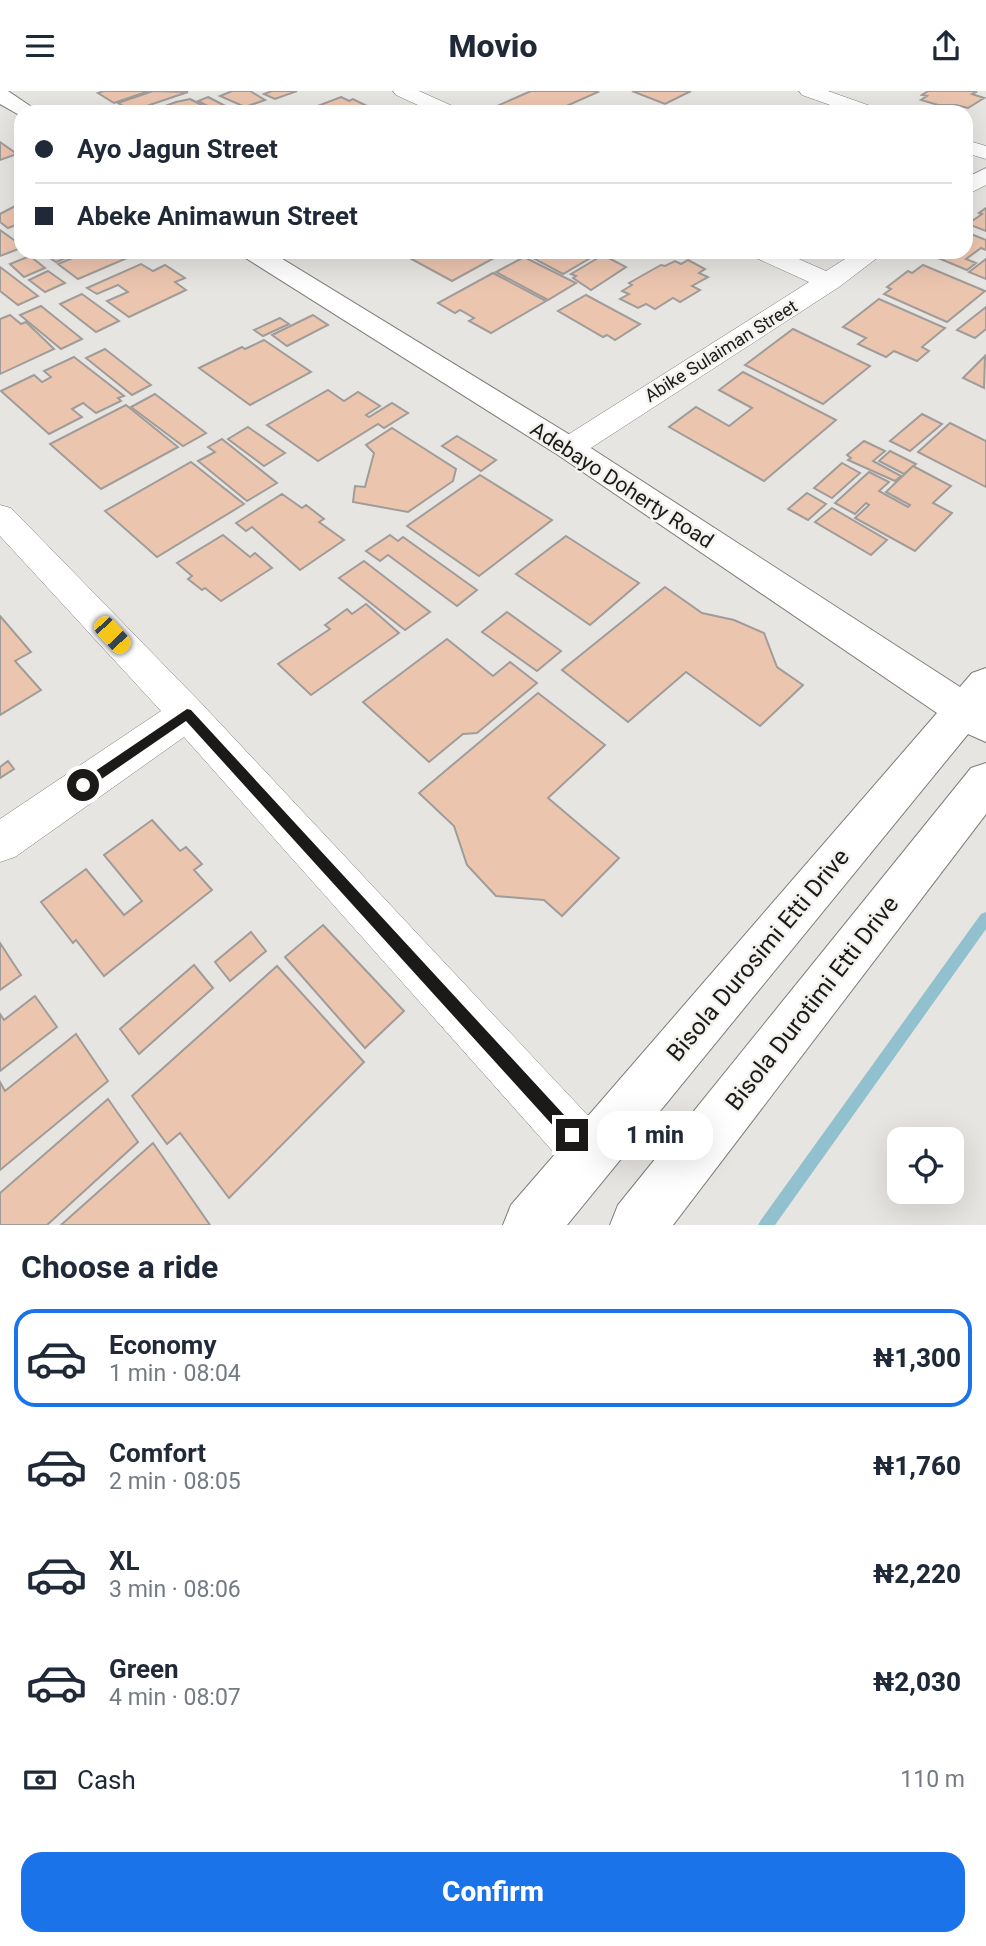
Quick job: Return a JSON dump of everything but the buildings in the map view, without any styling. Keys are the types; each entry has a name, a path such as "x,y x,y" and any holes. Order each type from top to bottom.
{"street":[{"path":"403,91 434,105"},
{"path":"809,91 849,105"},
{"path":"0,95 16,105"},
{"name":"Adebayo Doherty Road","path":"264,259 978,707"},
{"path":"779,259 830,282"},
{"name":"Abike Sulaiman Street","path":"569,448 863,259"},
{"path":"0,516 187,714 590,1155"},
{"name":"Bisola Durosimi Etti Drive","path":"531,1225 978,707"},
{"path":"0,843 187,714"},
{"name":"Bisola Durotimi Etti Drive","path":"638,1225 986,781"}],"waterway":[{"path":"766,1225 986,918"}],"route":[{"path":"83,785 187,714 572,1135"}]}
